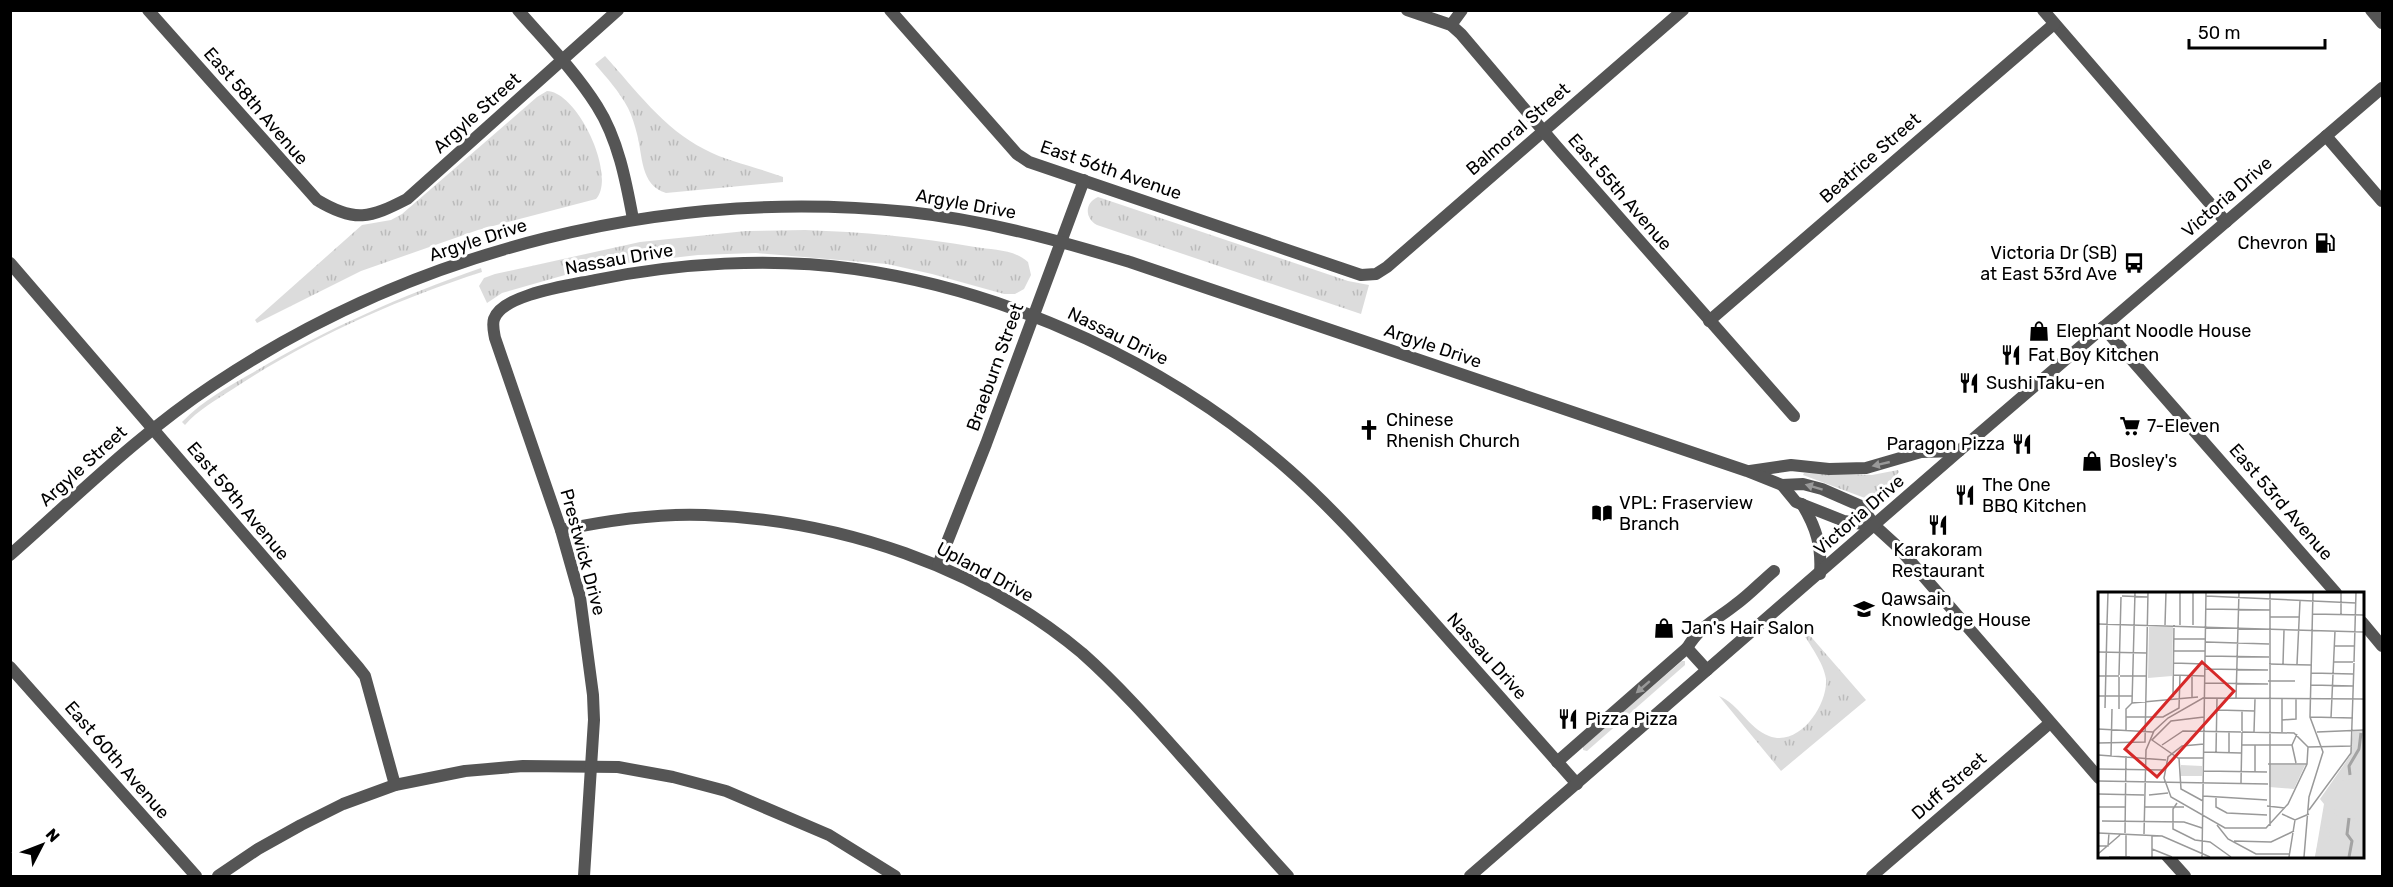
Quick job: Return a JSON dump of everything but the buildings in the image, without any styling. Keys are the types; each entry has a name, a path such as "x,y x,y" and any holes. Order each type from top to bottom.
{"street":[{"name":"East 58th Avenue","path":"148,10 304,188 317,200 347,214"},
{"path":"518,10 598,107 612,136 633,219"},
{"name":"Argyle Street","path":"347,214 366,216 381,213 407,199 618,10"},
{"name":"East 56th Avenue","path":"890,10 1017,153 1029,162 1361,275 1376,274"},
{"name":"East 55th Avenue","path":"1407,10 1451,25 1794,416"},
{"path":"1451,25 1462,10"},
{"name":"Balmoral Street","path":"1376,274 1683,10"},
{"path":"2043,10 2226,222"},
{"path":"2371,10 2382,23"},
{"name":"Beatrice Street","path":"1709,321 2054,24"},
{"name":"Victoria Drive","path":"1470,876 1959,451 2382,88"},
{"path":"2326,136 2382,201"},
{"name":"Braeburn Street","path":"938,565 986,444 1084,180"},
{"name":"Argyle Drive","path":"153,429 212,385 264,352 376,296 427,275 500,250 540,239 666,214 784,206 852,208 911,212 997,226 1062,242 1184,280 1747,471 1782,485 1803,484 1838,495 1861,506 1875,525"},
{"name":"East 59th Avenue","path":"10,263 358,666 365,676 395,785"},
{"name":"Nassau Drive","path":"494,318 499,310 515,299 622,274 673,267 769,264 854,269 930,283 1033,316 1161,376 1249,436 1290,471 1381,563 1577,784"},
{"name":"Prestwick Drive","path":"494,318 495,338 561,530 580,597 585,626 593,694 584,876"},
{"name":"East 53rd Avenue","path":"2103,327 2335,592"},
{"name":"Argyle Street","path":"10,555 153,429"},
{"path":"1747,471 1791,465 1829,469 1866,468 1921,452 1959,451"},
{"name":"Argyle Drive","path":"1782,485 1796,502 1844,521 1875,525"},
{"path":"1801,504 1811,518 1819,539 1820,574"},
{"name":"Upland Drive","path":"561,530 635,517 704,514 729,516 807,527 878,544 938,565 1024,612 1082,653 1142,711 1288,876"},
{"path":"1875,525 1898,547 2098,777"},
{"path":"1557,762 1687,648 1694,636 1720,614 1733,607 1774,571"},
{"path":"2363,624 2382,646"},
{"path":"1687,648 1707,670"},
{"name":"East 60th Avenue","path":"10,667 196,876"},
{"name":"Duff Street","path":"1872,876 2050,723"},
{"path":"218,876 258,849 301,825 343,804 395,785 465,771 523,766 618,767 726,791 829,835 895,876"},
{"path":"2169,857 2185,876"}],"green space":[{"path":"605,56 651,107 689,141 723,157 783,177 783,182 666,193 658,189 651,184 644,169 636,131 628,108 617,90 595,64"},
{"path":"547,91 559,95 571,105 591,137 602,173 601,188 596,199 478,230 361,271 257,323 255,320 362,225 391,220 402,214 537,97"},
{"path":"1098,197 1348,281 1369,285 1361,314 1097,225 1088,215 1088,207"},
{"path":"805,230 932,240 1003,251 1028,262 1031,275 1024,289 1015,294 1004,294 887,264 756,253 698,255 619,264 572,273 502,293 487,303 479,286 484,278 495,274 640,242 746,231"},
{"path":"481,268 482,272 385,308 323,337 262,370 201,410 185,425 182,422 216,394 281,356 393,302"},
{"path":"1898,470 1899,472 1873,501 1803,475 1804,473 1872,475"},
{"path":"1799,623 1866,700 1781,771 1719,696 1732,704 1755,728 1769,736 1780,738 1791,736 1810,722 1822,701 1826,679 1819,660"},
{"path":"1682,661 1685,661 1685,665 1587,751 1583,750 1583,746"}],"place":[{"name":"Chevron","path":"2325,243"},
{"name":"Victoria Dr (SB) at East 53rd Ave","path":"2134,263"},
{"name":"Elephant Noodle House","path":"2039,331"},
{"name":"Fat Boy Kitchen","path":"2011,355"},
{"name":"Sushi Taku-en","path":"1969,383"},
{"name":"7-Eleven","path":"2130,426"},
{"name":"Chinese Rhenish Church","path":"1369,430"},
{"name":"Paragon Pizza","path":"2022,444"},
{"name":"Bosley's","path":"2092,461"},
{"name":"The One BBQ Kitchen","path":"1965,495"},
{"name":"VPL: Fraserview Branch","path":"1602,513"},
{"name":"Karakoram Restaurant","path":"1938,525"},
{"name":"Qawsain Knowledge House","path":"1864,609"},
{"name":"Jan's Hair Salon","path":"1664,628"},
{"name":"Pizza Pizza","path":"1568,719"}]}
